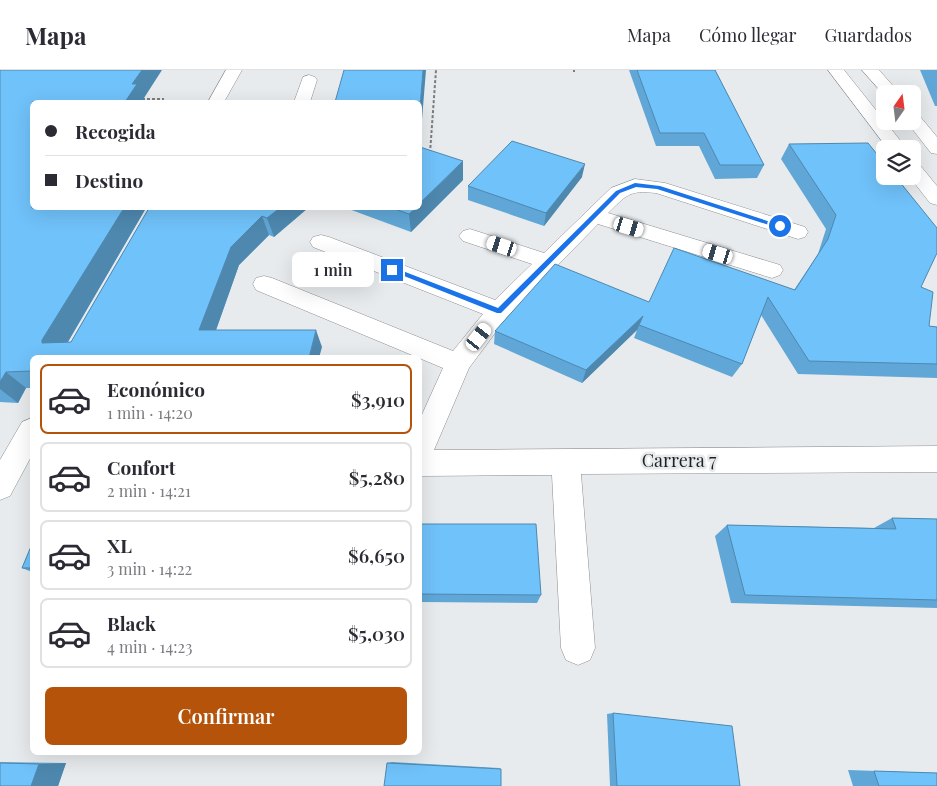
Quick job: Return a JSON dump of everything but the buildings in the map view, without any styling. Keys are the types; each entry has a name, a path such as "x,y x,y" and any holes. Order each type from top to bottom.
{"street":[{"path":"217,100 234,70"},
{"path":"836,70 891,140"},
{"path":"870,70 884,85"},
{"path":"303,100 309,80"},
{"path":"921,129 937,149"},
{"path":"921,179 937,199"},
{"path":"422,446 458,363 499,311 618,192 635,185 658,187 798,232"},
{"path":"594,216 772,270"},
{"path":"470,236 549,262"},
{"path":"321,242 499,311"},
{"path":"264,284 458,363"},
{"path":"11,471 30,434"},
{"name":"Carrera 7","path":"422,463 937,459"},
{"path":"566,462 578,648"}],"path":[{"path":"430,154 436,70"},
{"path":"134,99 164,99"}],"route":[{"path":"392,270 499,311 618,192 635,185 658,187 780,226"}]}
